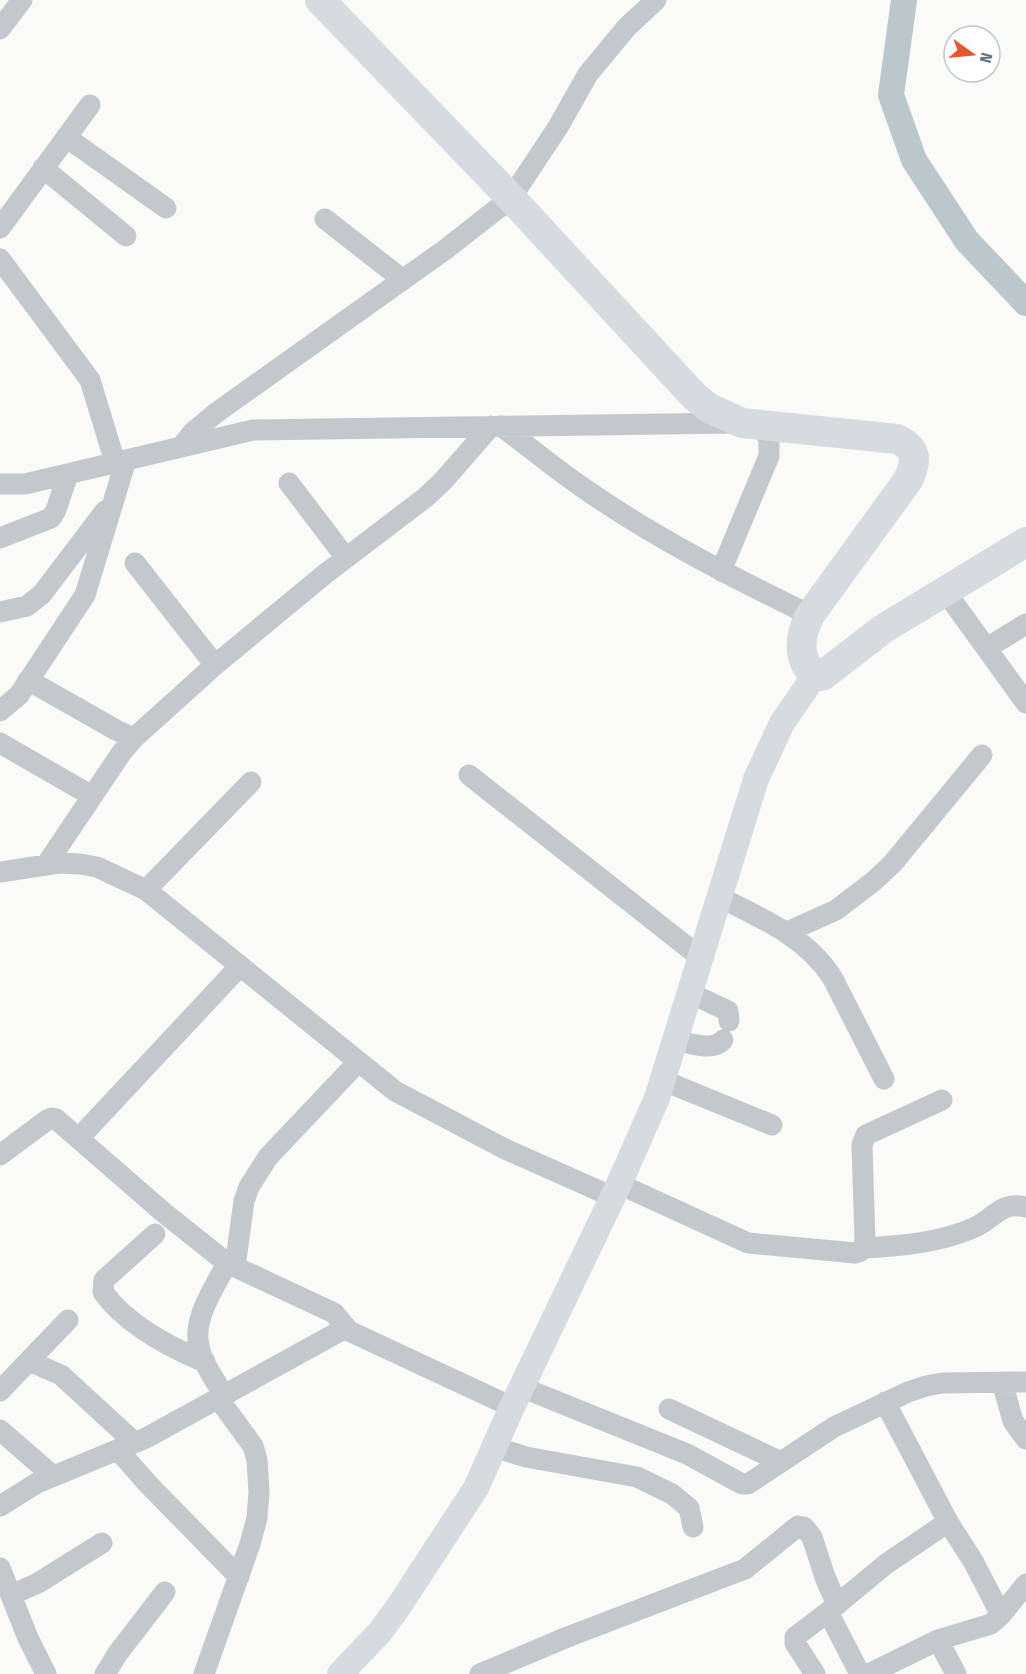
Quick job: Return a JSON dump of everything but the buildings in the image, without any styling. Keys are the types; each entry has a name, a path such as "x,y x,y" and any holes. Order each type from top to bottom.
{"highway":[{"path":"320,0 511,198 695,396 709,408 752,424 897,439 912,450 915,459 908,480 810,615 805,626 801,648 805,666 815,675 822,676 883,629 1026,542"}],"main road":[{"path":"340,1674 380,1632 476,1488 657,1098 756,779 782,723 815,675"}],"street":[{"path":"0,29 22,0"},
{"path":"182,447 193,432 216,413 446,249 511,198 558,127 588,74 627,27 656,0"},
{"path":"0,228 90,105"},
{"path":"66,137 166,208"},
{"path":"43,168 126,236"},
{"path":"325,219 403,280"},
{"path":"0,259 90,380 120,461 114,498 85,595 19,695 0,711"},
{"path":"0,484 25,484 253,430 752,424 769,440 769,456 721,571"},
{"path":"46,865 122,752 134,738 215,665 443,481 496,426"},
{"path":"496,426 637,523 721,571 810,615"},
{"path":"0,538 51,518 68,474"},
{"path":"289,483 346,558"},
{"path":"0,612 27,606 42,594 114,498"},
{"path":"135,563 215,665"},
{"path":"945,591 1026,703"},
{"path":"987,648 1026,624"},
{"path":"28,680 134,738"},
{"path":"0,743 92,796"},
{"path":"788,932 836,910 874,881 893,863 982,755"},
{"path":"469,775 700,957"},
{"path":"146,890 251,782"},
{"path":"0,872 46,865 80,864 97,867 146,890 395,1091 506,1149 748,1243 855,1253 863,1248 950,1236 975,1227 989,1219 1002,1207 1016,1204 1026,1207"},
{"path":"719,897 788,932 828,970 884,1079"},
{"path":"79,1138 240,966"},
{"path":"675,1040 713,1047 719,1045 726,1031 730,1017 728,1011 690,993"},
{"path":"204,1674 227,1604 239,1577 257,1518 259,1492 257,1460 253,1446 221,1396 205,1362 199,1347 198,1320 231,1265 249,1187 268,1157 358,1062"},
{"path":"662,1080 772,1125"},
{"path":"863,1248 863,1139 866,1135 942,1100"},
{"path":"0,1155 52,1118 56,1119 163,1212 231,1265 334,1313 349,1331"},
{"path":"155,1234 104,1280 102,1292 109,1301 156,1339 205,1362"},
{"path":"0,1391 68,1320"},
{"path":"0,1506 53,1476 127,1446 263,1374 338,1331 349,1331 517,1397 687,1454 742,1484 751,1483 834,1427 885,1402 926,1386 942,1383 1026,1382"},
{"path":"30,1361 61,1375 127,1446 148,1484 239,1577"},
{"path":"1002,1382 1013,1421 1026,1439"},
{"path":"885,1402 948,1522 973,1561 1001,1615"},
{"path":"669,1409 781,1462"},
{"path":"0,1430 53,1476"},
{"path":"494,1447 526,1457 637,1477 672,1494 688,1508 693,1527"},
{"path":"815,1674 795,1642 795,1637 886,1564 948,1522"},
{"path":"480,1674 606,1622 745,1569 798,1526 804,1527 812,1537 832,1608 860,1674"},
{"path":"11,1595 38,1583 102,1543"},
{"path":"0,1568 28,1638 46,1674"},
{"path":"869,1674 938,1640 991,1624 1026,1584"},
{"path":"105,1674 118,1653 165,1593"},
{"path":"938,1640 956,1674"}],"waterway":[{"path":"904,0 891,95 914,160 967,241 1026,303"}]}
